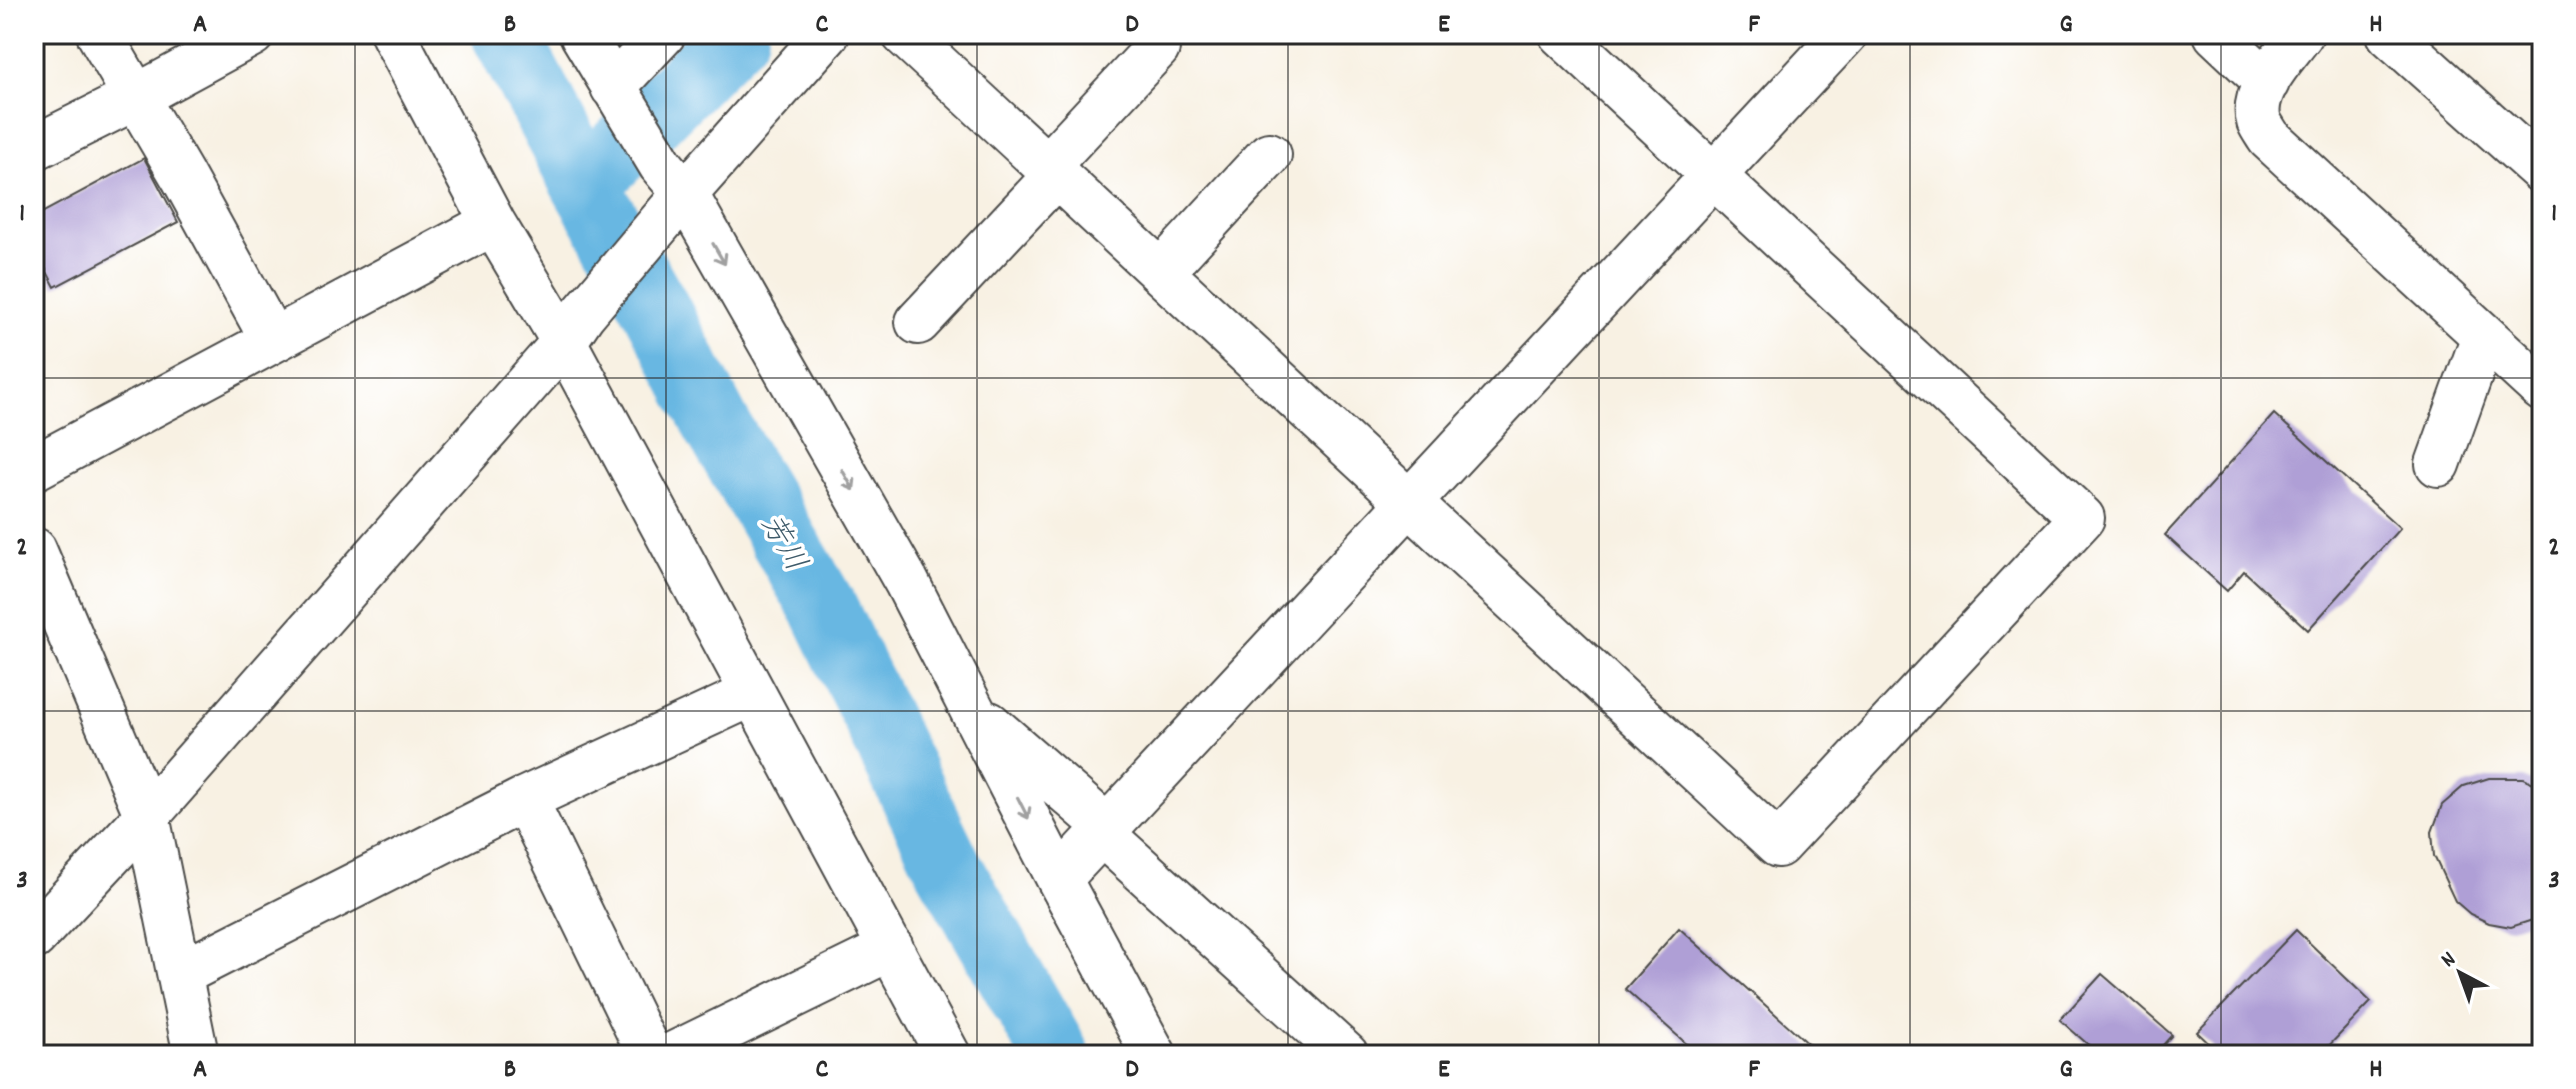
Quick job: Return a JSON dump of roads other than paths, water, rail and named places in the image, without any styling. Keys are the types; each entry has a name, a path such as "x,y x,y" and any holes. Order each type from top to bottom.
{"street":[{"path":"99,34 272,339"},
{"path":"34,148 252,34"},
{"path":"393,34 493,223 574,328 752,694 948,1055"},
{"path":"582,34 672,191 906,581 1059,879 1154,1055"},
{"path":"620,98 663,34"},
{"path":"34,937 147,816 574,328 672,191 827,34"},
{"path":"904,34 1778,845 2082,518 1561,34"},
{"path":"1059,879 1845,34"},
{"path":"2216,34 2267,82"},
{"path":"2301,34 2258,100 2259,120 2269,138 2542,389"},
{"path":"2389,34 2542,171"},
{"path":"918,322 1157,48"},
{"path":"1161,272 1269,155"},
{"path":"34,468 493,223"},
{"path":"2438,464 2484,336"},
{"path":"34,550 147,816 196,1055"},
{"path":"180,974 525,799 752,694"},
{"path":"972,710 1346,1055"},
{"path":"525,799 650,1055"},
{"path":"672,1055 891,948"}],"waterway":[{"name":"芳川","path":"505,34 715,422 824,609 948,866 1056,1055"},
{"path":"585,185 735,34"}]}
